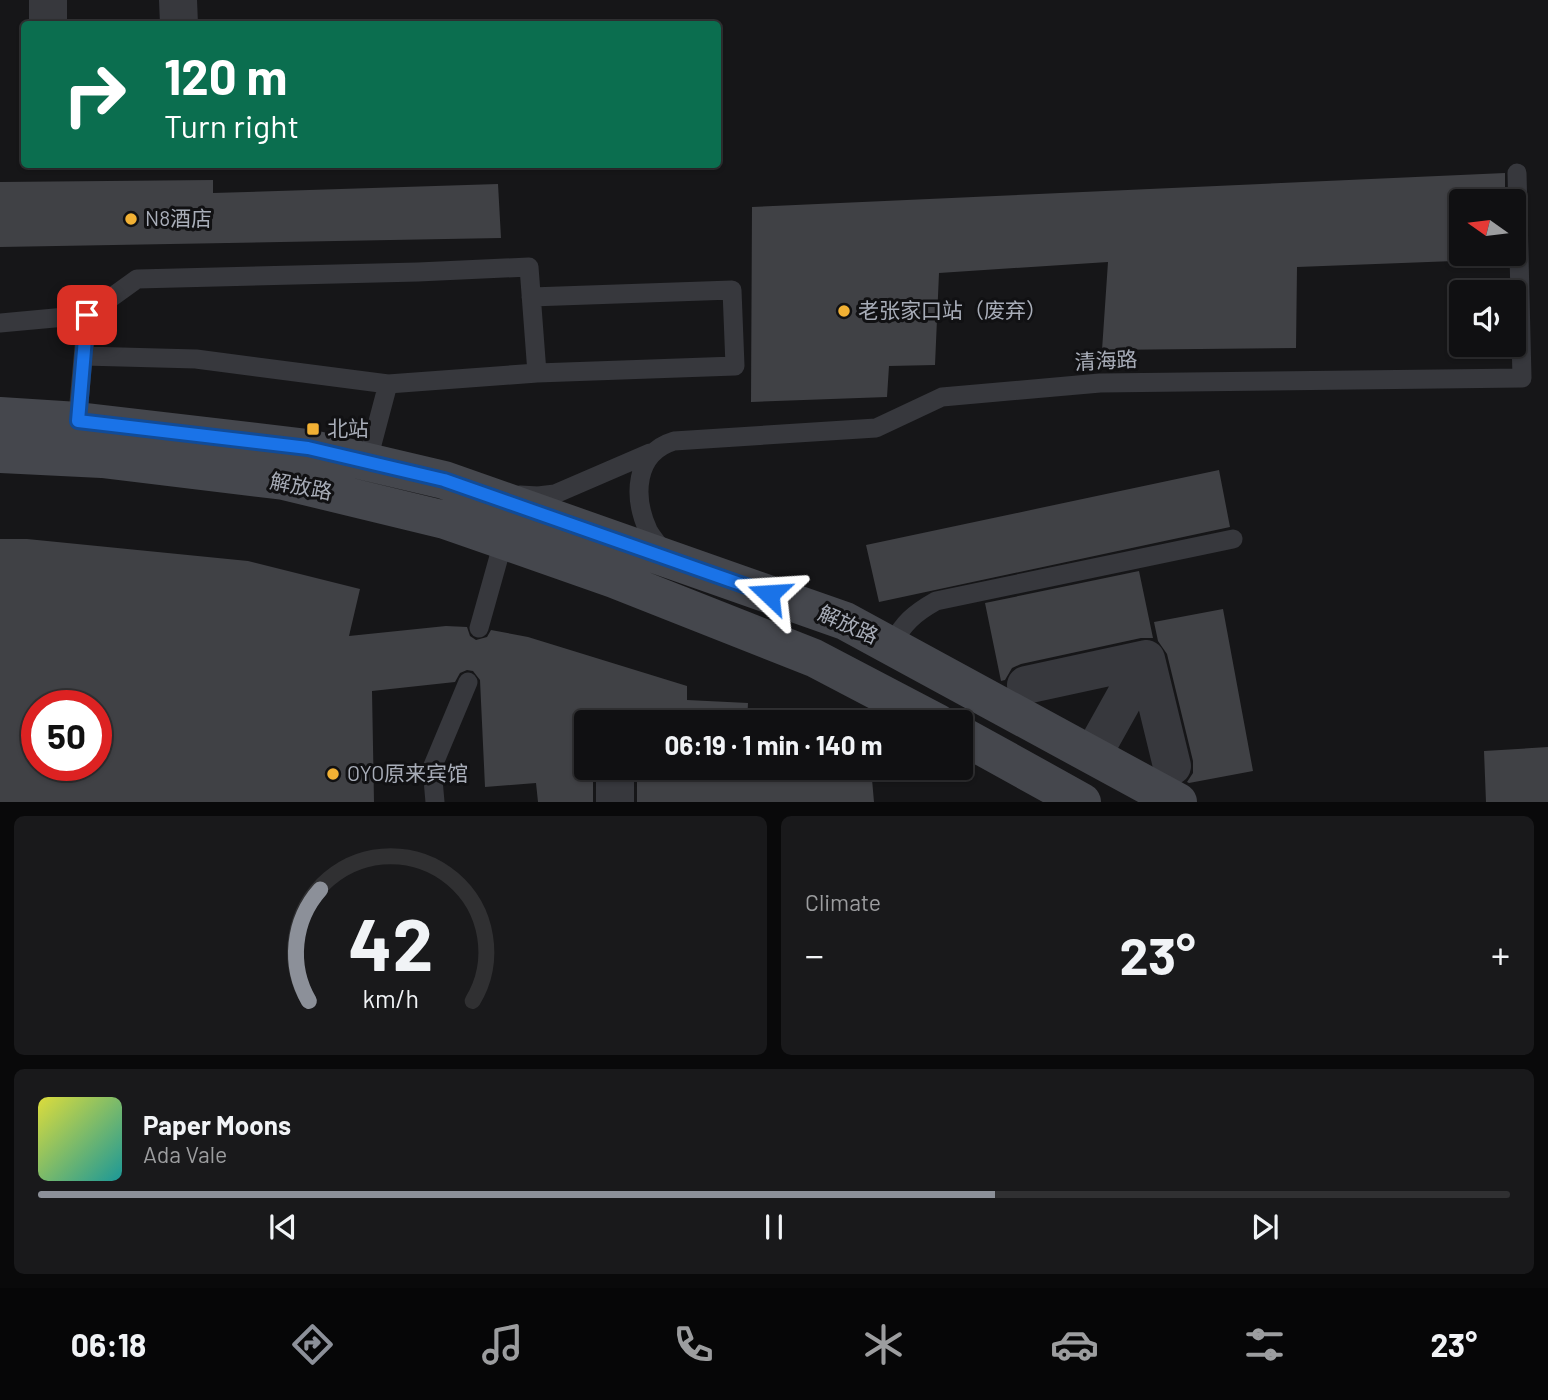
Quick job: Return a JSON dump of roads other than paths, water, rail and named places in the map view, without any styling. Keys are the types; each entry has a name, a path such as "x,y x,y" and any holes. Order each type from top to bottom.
{"main road":[{"name":"解放路","path":"0,416 76,440"},
{"name":"解放路","path":"0,454 76,440 308,448 362,481 444,480 468,508 503,540 653,594 814,658 913,710"},
{"name":"解放路","path":"468,508 517,505 845,621 1093,754 1175,784"},
{"path":"973,742 1082,802"}],"street":[{"path":"47,0 48,21"},
{"path":"178,0 179,21"},
{"path":"1093,754 1146,659"},
{"path":"1026,685 1146,659"},
{"path":"1146,659 1175,784"},
{"path":"615,780 615,802"}],"lane":[{"name":"清海路","path":"650,453 674,441 876,428 942,397 1100,383 1522,378 1517,173"},
{"path":"0,323 87,315 137,279 529,267 537,373"},
{"path":"84,356 196,359 388,384 537,373 735,366 732,290 531,297"},
{"path":"76,440 87,315"},
{"path":"362,481 388,384"},
{"path":"468,508 555,494 650,453"},
{"path":"650,453 639,490 642,512 649,532 668,558 653,594"},
{"path":"479,628 503,540 517,505"},
{"path":"891,645 901,628 915,613 936,601 1233,539"},
{"path":"435,802 432,768 468,682"}],"place":[{"name":"N8酒店","path":"131,219"},
{"name":"老张家口站（废弃）","path":"844,311"},
{"name":"北站","path":"313,429"},
{"name":"OYO原来宾馆","path":"333,774"}]}
